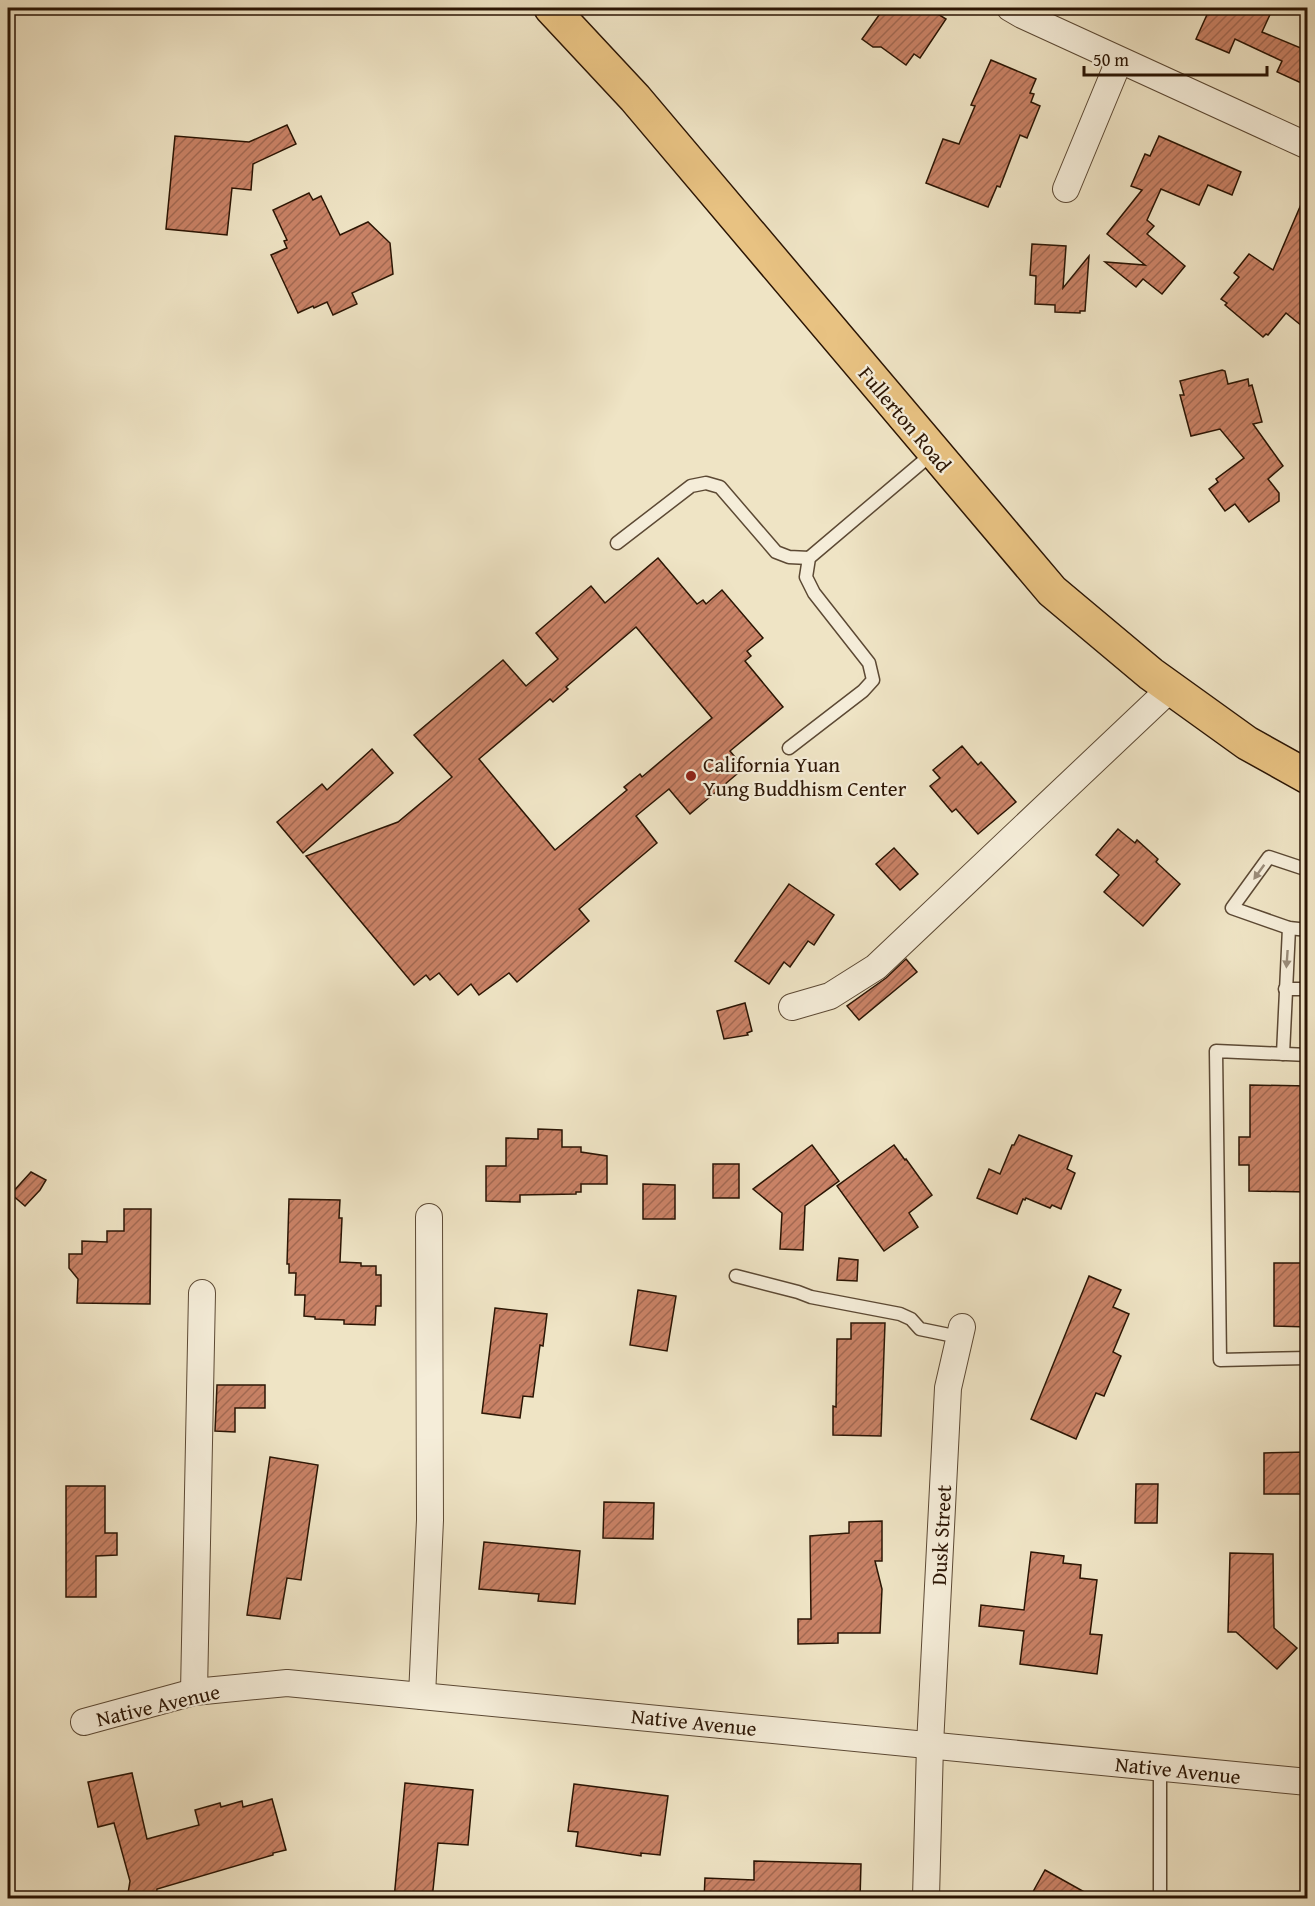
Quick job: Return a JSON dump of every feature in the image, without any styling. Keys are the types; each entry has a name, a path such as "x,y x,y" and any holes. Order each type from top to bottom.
{"main road":[{"name":"Fullerton Road","path":"551,8 635,98 1052,591 1151,674 1247,743 1308,777"}],"street":[{"path":"1010,8 1119,61 1308,146"},
{"path":"1066,189 1119,61"},
{"path":"792,1007 830,996 876,967 1171,688"},
{"path":"422,1696 430,1520 429,1217"},
{"path":"194,1692 202,1293"},
{"name":"Dusk Street","path":"927,1899 930,1745 948,1388 960,1332"},
{"name":"Native Avenue","path":"84,1722 194,1692 287,1683 1308,1782"}],"lane":[{"path":"789,748 863,691 873,680 869,663 814,594 806,577 809,558 934,452"},
{"path":"617,543 691,486 705,483 720,487 776,552 789,557 809,558"},
{"path":"1308,870 1269,857 1232,908 1289,928 1308,930"},
{"path":"1283,1054 1289,928"},
{"path":"1285,989 1308,989"},
{"path":"1308,1055 1216,1051 1220,1360 1308,1358"},
{"path":"736,1276 811,1297 900,1314 911,1319 920,1329 960,1332"},
{"path":"1160,1768 1160,1899"}],"building":[{"path":"884,8 928,8 946,19 920,58 914,54 906,65 881,47 873,47 862,39"},
{"path":"1210,8 1273,8 1262,32 1308,51 1308,86 1277,72 1282,61 1235,39 1229,53 1196,39"},
{"path":"991,60 1036,79 1030,93 1034,94 1031,102 1040,106 1027,138 1020,135 1000,187 997,186 988,207 926,183 943,139 959,144 975,106 971,105"},
{"path":"287,125 296,144 253,164 251,190 232,188 227,235 166,229 175,136 249,142"},
{"path":"1159,136 1241,172 1232,195 1208,185 1199,205 1161,189 1147,220 1154,226 1147,234 1185,266 1162,294 1143,279 1136,287 1105,262 1145,265 1107,234 1142,190 1131,186 1145,154 1150,156"},
{"path":"1308,188 1308,331 1286,313 1268,335 1263,337 1221,299 1239,277 1234,273 1249,254 1273,270"},
{"path":"309,193 313,200 321,196 340,235 368,222 390,243 393,274 352,293 357,304 333,315 327,302 298,313 271,255 287,248 284,241 287,240 273,210"},
{"path":"1032,244 1066,246 1063,288 1089,256 1085,311 1080,311 1080,313 1055,312 1055,305 1035,304 1036,276 1030,275"},
{"path":"1225,371 1228,384 1248,379 1249,386 1252,385 1262,422 1253,424 1283,466 1268,479 1279,493 1279,501 1249,522 1235,504 1225,511 1209,489 1218,482 1216,479 1244,458 1220,429 1191,436 1180,395 1184,395 1180,381"},
{"name":"California Yuan Yung Buddhism Center","path":"658,558 697,604 703,600 706,604 722,590 763,638 747,651 751,656 745,661 783,707 730,751 744,768 690,814 669,789 636,816 657,843 579,909 589,921 517,982 509,973 479,995 471,984 458,995 439,973 430,980 426,975 414,985 306,856 398,822 452,777 414,735 503,660 526,686 558,659 536,633 591,586 605,603","holes":["636,627 712,718 642,777 640,774 624,787 627,790 555,850 479,759 550,699 553,702 568,689 566,687"]},
{"path":"962,746 978,765 981,762 1016,802 978,834 956,809 952,812 930,786 940,778 933,770"},
{"path":"372,749 393,773 303,853 277,822 322,784 327,790"},
{"path":"1118,829 1135,843 1137,840 1180,884 1143,926 1104,892 1119,875 1096,855"},
{"path":"894,848 918,874 900,890 876,864"},
{"path":"789,884 834,915 814,945 808,941 790,967 784,962 769,984 735,961"},
{"path":"906,959 917,972 859,1020 847,1006 886,978"},
{"path":"745,1003 752,1031 747,1033 748,1035 724,1039 717,1011"},
{"path":"1250,1085 1308,1086 1308,1192 1249,1191 1249,1165 1239,1165 1239,1137 1250,1137"},
{"path":"538,1129 562,1130 562,1147 581,1147 581,1152 607,1156 607,1184 581,1184 581,1192 576,1192 576,1194 520,1195 520,1202 486,1201 486,1166 506,1166 506,1138 538,1139"},
{"path":"1019,1135 1072,1156 1067,1169 1075,1173 1061,1209 1052,1205 1050,1208 1026,1198 1023,1199 1017,1214 977,1198 989,1169 1000,1174 1012,1145"},
{"path":"812,1145 839,1181 805,1206 803,1250 780,1249 782,1213 753,1189"},
{"path":"894,1145 932,1195 909,1213 918,1227 884,1251 837,1186"},
{"path":"713,1164 739,1164 739,1198 713,1198"},
{"path":"31,1172 46,1180 25,1206 11,1194"},
{"path":"643,1184 675,1185 675,1219 643,1219"},
{"path":"289,1199 340,1200 339,1218 342,1218 340,1262 376,1266 376,1275 381,1275 381,1306 376,1306 375,1325 344,1324 344,1320 315,1319 315,1317 304,1316 305,1295 295,1295 296,1273 289,1273 289,1264 287,1264"},
{"path":"124,1209 151,1209 150,1304 77,1303 78,1279 69,1268 69,1254 82,1254 82,1241 107,1242 107,1231 124,1231"},
{"path":"839,1258 858,1260 857,1281 837,1280"},
{"path":"1274,1263 1308,1263 1308,1327 1274,1326"},
{"path":"1089,1276 1121,1290 1113,1307 1129,1314 1113,1352 1121,1356 1104,1396 1096,1393 1076,1439 1031,1419"},
{"path":"638,1290 676,1296 667,1351 630,1345"},
{"path":"495,1308 547,1314 533,1397 523,1396 520,1418 482,1413"},
{"path":"851,1323 885,1323 881,1436 833,1435 833,1406 836,1407 837,1339 851,1339"},
{"path":"217,1385 265,1385 265,1408 235,1408 235,1432 215,1431"},
{"path":"1308,1452 1308,1494 1264,1494 1264,1453"},
{"path":"270,1457 318,1465 301,1580 287,1578 280,1619 247,1615"},
{"path":"1136,1484 1158,1484 1157,1523 1135,1523"},
{"path":"66,1486 105,1486 105,1533 117,1533 117,1555 96,1556 96,1597 66,1597"},
{"path":"604,1502 654,1503 653,1539 603,1538"},
{"path":"882,1521 882,1561 875,1561 882,1589 880,1633 838,1633 838,1643 798,1644 798,1619 811,1619 810,1536 849,1533 849,1522"},
{"path":"484,1542 580,1551 575,1604 538,1601 539,1594 479,1589"},
{"path":"1031,1552 1064,1556 1063,1563 1081,1565 1080,1578 1097,1580 1090,1634 1102,1635 1097,1674 1020,1664 1024,1631 979,1626 981,1605 1024,1610"},
{"path":"1230,1553 1273,1554 1274,1628 1297,1648 1277,1669 1236,1632 1228,1632"},
{"path":"132,1773 147,1839 199,1825 195,1810 220,1803 221,1807 242,1801 243,1807 272,1799 286,1850 157,1889 156,1899 127,1899 130,1881 114,1823 98,1827 88,1782"},
{"path":"405,1783 473,1790 468,1845 438,1843 432,1899 394,1899"},
{"path":"574,1784 668,1796 660,1855 641,1853 641,1856 576,1846 578,1832 568,1831"},
{"path":"754,1861 861,1864 860,1899 704,1899 705,1878 754,1880"},
{"path":"1045,1870 1097,1899 1029,1899"}],"place":[{"name":"California Yuan Yung Buddhism Center","path":"691,776"}]}
